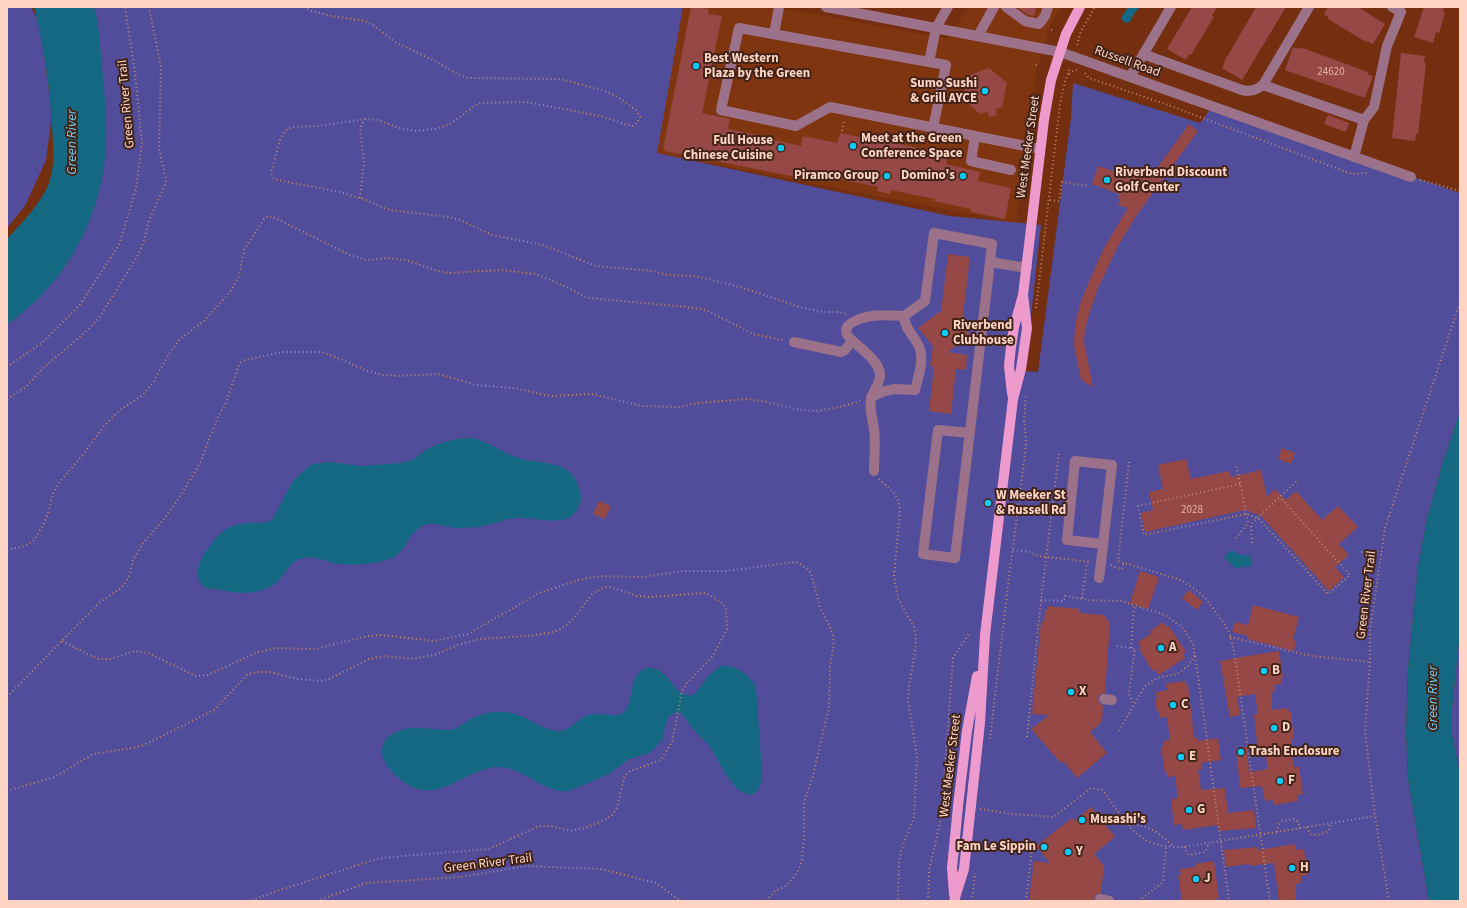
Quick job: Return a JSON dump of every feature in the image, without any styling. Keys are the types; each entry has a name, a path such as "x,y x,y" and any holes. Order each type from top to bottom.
{"main road":[{"name":"West Meeker Street","path":"954,901 964,869 980,723 986,635 1012,399 1009,366 1014,326 1023,296 1040,149 1051,80 1066,34 1080,7"},
{"name":"West Meeker Street","path":"954,901 952,868 966,738 986,635"}],"street":[{"path":"774,34 779,7"},
{"name":"Russell Road","path":"826,7 863,10 936,28 1060,52 1411,177"},
{"path":"929,62 936,28 948,7"},
{"path":"978,36 994,7"},
{"path":"1006,7 1025,21 1039,24 1045,16 1048,7"},
{"path":"1130,77 1171,7"},
{"path":"1144,54 1248,92 1256,90 1263,85 1309,7"},
{"path":"1354,157 1364,120 1374,107 1387,46 1398,9"},
{"path":"933,128 946,65 739,28 721,110 796,126 830,107 975,137 1040,149"},
{"path":"1263,85 1364,120"},
{"path":"975,137 971,161 1010,170"},
{"path":"874,471 874,427 871,416 871,397 878,386 880,374 878,366 862,348 847,336 846,330 850,324 862,317 880,314 904,316 925,301 934,233 992,244 981,343 955,558 923,554 938,430 970,433"},
{"path":"990,262 1027,268"},
{"path":"871,397 895,388 915,390 921,356 920,348 904,323 904,316"},
{"path":"794,342 841,352 845,350 852,341"},
{"path":"1099,578 1101,563 1112,465 1075,461 1067,540 1103,544"}],"path":[{"name":"Green River Trail","path":"7,367 43,342 79,306 119,245 136,189 142,143 135,74 125,7"},
{"path":"7,399 26,387 42,369 88,330 99,318 137,257 144,241 149,220 165,185 166,179 159,149 161,67 149,7"},
{"path":"304,7 311,11 332,16 365,21 373,25 395,42 435,61 457,74 468,78 561,79 608,92 636,110 640,117 634,126 601,116 526,102 479,103 450,124 435,129 422,131 399,128 378,120 365,119 318,126 292,127 285,131 280,138 271,173 274,179 282,182 340,192 360,198 389,210 449,217 460,220 492,235 543,245 596,266 653,271 668,276 695,276 740,287 800,307 822,312 840,312 858,319"},
{"path":"1077,45 1081,31 1096,7"},
{"path":"1069,68 1068,75 1073,71 1079,70"},
{"path":"1083,72 1087,73 1089,78 1168,105 1352,174 1366,174 1382,167"},
{"path":"360,198 364,161 360,128 365,119"},
{"path":"842,131 843,127"},
{"path":"1411,177 1460,191"},
{"path":"1050,200 1059,201 1062,182 1088,186"},
{"path":"7,550 25,546 34,540 43,526 53,493 59,483 104,426 120,410 143,395 154,381 180,339 204,322 230,292 239,276 244,250 264,219 268,216 273,217 350,255 366,260 387,258 406,260 434,270 449,273 502,270 536,274 585,296 706,310 753,334 794,342"},
{"name":"Green River Trail","path":"1390,901 1375,816 1365,731 1370,662 1370,631 1385,528 1460,302"},
{"path":"981,343 1007,346"},
{"path":"7,697 100,602 121,588 126,582 137,552 176,503 200,463 217,419 226,403 236,370 240,363 246,360 282,352 321,352 365,370 382,375 400,376 438,374 476,385 513,388 550,396 592,394 642,406 679,407 700,403 747,399 800,410 818,411 840,407 871,397"},
{"path":"1027,737 1046,557 1059,453"},
{"path":"1129,462 1118,561 1181,580 1206,599 1229,632 1234,651 1240,690 1270,901"},
{"path":"1236,464 1248,523"},
{"path":"874,471 880,480 894,492 899,500 900,510 894,577 898,599 914,627 916,639 908,700 917,756 914,817 901,851 899,862 898,901"},
{"path":"1251,524 1297,482"},
{"path":"1240,484 1138,506 1144,536 1246,514 1258,518 1328,594 1350,575 1280,497"},
{"path":"1236,538 1248,523"},
{"path":"1251,524 1252,543"},
{"path":"1009,577 1012,551 1030,552 1038,556 1101,563 1122,569 1124,562"},
{"path":"1361,552 1381,551"},
{"path":"62,641 99,659 110,659 135,651 148,653 176,665 186,672 196,676 208,675 258,652 276,648 315,649 368,636 382,635 434,641 455,638 468,634 539,593 579,580 600,576 643,577 684,571 726,571 788,562 800,564 811,573 820,607 834,642 830,667 829,707 813,775 804,803 802,860 794,878 786,886 775,890 766,901"},
{"path":"1082,598 1087,562"},
{"path":"7,791 55,777 93,754 144,745 214,710 247,675 257,672 270,672 297,679 321,681 329,679 369,659 384,656 413,659 434,654 480,639 549,633 559,630 567,625 575,617 592,594 605,587 610,587 637,596 648,597 706,592 722,603 726,608 727,629 721,643 713,656 687,683 682,691 672,742 668,751 661,760 628,772 624,778 617,808 604,820 585,828 570,831 550,826 539,826 488,849 391,856 377,859 250,901"},
{"path":"1042,600 1064,601 1065,596 1089,600 1121,601 1165,615 1182,627 1193,644 1229,901"},
{"path":"1134,605 1131,648 1134,649 1129,694 1134,705"},
{"path":"928,901 929,870 941,819 953,658 969,634"},
{"path":"1230,637 1311,656 1370,662"},
{"path":"1117,646 1131,648"},
{"path":"1119,731 1144,686 1157,678 1177,674 1188,666 1195,655"},
{"path":"982,809 1012,814 1054,817 1091,788 1102,790 1135,832 1144,840 1174,847 1184,847 1375,816"},
{"path":"1277,832 1278,825 1282,821 1294,819 1298,822 1300,829"},
{"path":"1130,825 1139,824 1153,830 1174,847"},
{"path":"1307,827 1310,834 1313,835 1327,832 1330,830 1330,824"},
{"path":"1184,847 1189,855 1205,852 1209,843"},
{"path":"1026,901 1032,846"},
{"path":"1139,901 1163,882 1166,846"},
{"name":"Green River Trail","path":"317,901 366,883 460,877 526,866 602,868 656,882 681,901"}],"shaded area":[{"path":"7,7 31,7 40,25 52,114 46,160 25,206 7,228"},
{"path":"88,7 683,7 657,153 950,216 1041,225 1025,371 1038,372 1071,118 1073,83 1200,123 1212,107 1460,193 1460,412 1442,465 1427,519 1418,566 1408,668 1406,732 1408,780 1429,901 7,901 7,323 29,304"},
{"path":"683,7 775,7 948,39 969,7 1061,7 1051,23 1036,72 1016,223 650,152"},
{"path":"1460,632 1460,773 1452,735 1451,719"}],"water":[{"name":"Green River","path":"34,7 94,7 99,30 105,94 106,131 104,167 92,214 83,236 72,256 43,293 26,310 7,325 7,239 43,196 50,180 53,167 53,141 48,83 44,52"},
{"path":"1128,7 1139,8 1133,15 1130,22 1125,23 1121,18"},
{"name":"Green River","path":"1460,412 1460,632 1451,719 1452,735 1460,773 1460,901 1429,901 1408,780 1406,732 1408,668 1418,566 1427,519 1442,465"},
{"path":"472,438 483,441 515,457 559,466 566,470 572,475 580,491 581,499 577,510 573,515 562,520 514,518 483,526 462,528 454,528 437,524 425,525 415,531 401,551 392,558 372,563 352,565 339,564 309,557 299,559 289,567 275,584 261,591 245,593 229,592 209,589 200,583 198,568 201,560 222,532 241,524 264,523 272,520 293,481 313,464 329,462 362,466 400,463 412,460 426,450 440,443 457,439"},
{"path":"1232,550 1237,554 1250,556 1252,566 1235,568 1224,557"},
{"path":"721,666 731,667 742,671 754,683 756,688 762,774 761,783 752,795 739,790 733,784 710,747 693,729 684,716 676,712 668,717 662,740 650,753 629,759 609,774 569,791 551,789 516,771 498,767 488,768 439,789 418,789 408,785 391,771 385,762 382,753 383,744 389,736 401,730 420,728 452,730 475,717 490,712 511,713 524,717 550,730 565,730 588,715 617,715 626,711 635,679 645,668 654,669 661,672 677,689 688,695 695,694 711,673"}],"building":[{"path":"691,7 709,9 708,14 722,16 702,113 730,119 728,129 801,146 803,136 837,143 840,133 888,143 889,134 902,137 900,144 948,154 946,164 980,172 978,181 1011,188 1005,219 971,212 971,209 934,201 935,199 891,190 890,194 877,191 878,187 834,178 833,182 797,174 796,177 665,151 665,149 663,149"},
{"path":"1017,7 1036,7 1034,16 1028,15"},
{"path":"1192,7 1217,7 1212,16 1214,17 1191,55 1189,54 1186,60 1167,49"},
{"path":"1256,7 1286,7 1242,80 1222,68"},
{"path":"1328,7 1358,7 1385,24 1373,44 1367,41 1366,42 1328,19 1329,18 1324,14"},
{"path":"1424,7 1444,7 1443,12 1445,13 1439,33 1436,32 1433,43 1414,37"},
{"path":"1293,47 1299,49 1300,47 1368,72 1367,74 1373,76 1365,98 1285,70"},
{"path":"1401,53 1425,56 1424,62 1426,63 1418,135 1416,134 1415,141 1392,138"},
{"name":"Sumo Sushi & Grill AYCE","path":"989,68 1007,83 1002,107 996,109 997,115 989,117 988,112 980,114 963,99 967,76"},
{"path":"1328,115 1349,123 1346,132 1324,124"},
{"path":"1189,124 1198,131 1136,216 1118,246 1099,286 1090,311 1085,330 1084,342 1093,387 1081,380 1074,345 1075,325 1080,304 1104,248 1128,208 1118,205 1120,199 1118,199 1119,194 1092,184 1098,166 1131,177 1133,171 1148,176 1153,169 1155,171"},
{"name":"Riverbend Clubhouse","path":"948,254 970,257 962,324 970,335 948,352 967,355 966,370 956,369 951,414 929,411 934,367 930,366 933,346 918,328 941,311"},
{"path":"1282,448 1295,453 1291,464 1278,459"},
{"path":"1186,459 1191,479 1229,471 1231,477 1261,470 1267,497 1275,489 1286,500 1296,491 1322,520 1338,506 1358,527 1339,544 1349,555 1335,567 1344,577 1329,591 1261,516 1245,510 1145,532 1141,513 1153,510 1149,492 1163,489 1158,465"},
{"path":"599,501 611,506 605,519 593,514"},
{"path":"1140,571 1159,577 1148,609 1130,603"},
{"path":"1189,590 1203,602 1197,610 1182,598"},
{"path":"1253,605 1299,617 1293,640 1296,641 1294,651 1247,639 1248,636 1232,632 1235,622 1248,625"},
{"name":"X","path":"1048,606 1080,609 1080,613 1104,615 1110,623 1105,693 1099,695 1098,699 1100,704 1103,705 1102,722 1090,732 1107,753 1077,778 1063,761 1061,763 1031,729 1049,715 1032,714 1041,622 1044,622 1045,610 1048,610"},
{"name":"A","path":"1163,622 1166,627 1168,625 1186,652 1183,654 1185,658 1159,675 1156,670 1153,671 1148,664 1139,648 1141,647 1138,642 1151,634 1150,631"},
{"path":"1279,651 1283,677 1281,678 1282,684 1274,685 1275,691 1271,692 1272,710 1288,708 1289,712 1291,712 1294,739 1292,739 1292,744 1290,745 1294,767 1299,767 1303,794 1297,795 1298,801 1274,805 1273,800 1265,801 1262,786 1240,788 1236,749 1247,747 1249,772 1268,769 1265,751 1258,752 1254,715 1258,714 1255,694 1237,697 1240,715 1230,717 1220,661"},
{"path":"1186,681 1186,685 1188,684 1194,738 1197,737 1198,741 1218,738 1221,760 1201,763 1202,769 1198,770 1201,790 1225,788 1228,813 1254,810 1256,828 1219,831 1218,825 1183,830 1182,824 1174,825 1171,799 1178,798 1175,776 1167,777 1167,773 1165,773 1161,746 1163,746 1163,741 1170,740 1167,717 1159,718 1159,712 1157,712 1155,699 1157,698 1156,692 1168,690 1165,684"},
{"name":"Y","path":"1091,807 1115,837 1094,854 1104,866 1101,893 1095,895 1094,901 1029,901 1034,861 1050,863 1036,846 1072,818 1074,821"},
{"path":"1295,844 1296,850 1304,849 1308,875 1301,876 1302,883 1295,884 1296,901 1279,901 1274,863 1226,867 1224,850 1258,847 1258,850"},
{"name":"J","path":"1214,861 1219,898 1215,899 1216,901 1182,901 1178,875 1181,875 1180,869 1195,867 1195,864"}],"place":[{"name":"Best Western Plaza by the Green","path":"696,66"},
{"name":"Sumo Sushi & Grill AYCE","path":"985,91"},
{"name":"Meet at the Green Conference Space","path":"853,146"},
{"name":"Full House Chinese Cuisine","path":"781,148"},
{"name":"Piramco Group","path":"887,176"},
{"name":"Domino's","path":"963,176"},
{"name":"Riverbend Discount Golf Center","path":"1107,180"},
{"name":"Riverbend Clubhouse","path":"945,333"},
{"name":"W Meeker St & Russell Rd","path":"988,503"},
{"name":"A","path":"1161,648"},
{"name":"B","path":"1264,671"},
{"name":"X","path":"1071,692"},
{"name":"C","path":"1173,705"},
{"name":"D","path":"1274,728"},
{"name":"Trash Enclosure","path":"1241,752"},
{"name":"E","path":"1181,757"},
{"name":"F","path":"1280,781"},
{"name":"G","path":"1189,810"},
{"name":"Musashi's","path":"1082,820"},
{"name":"Fam Le Sippin","path":"1044,847"},
{"name":"Y","path":"1068,852"},
{"name":"H","path":"1292,868"},
{"name":"J","path":"1196,879"}]}
